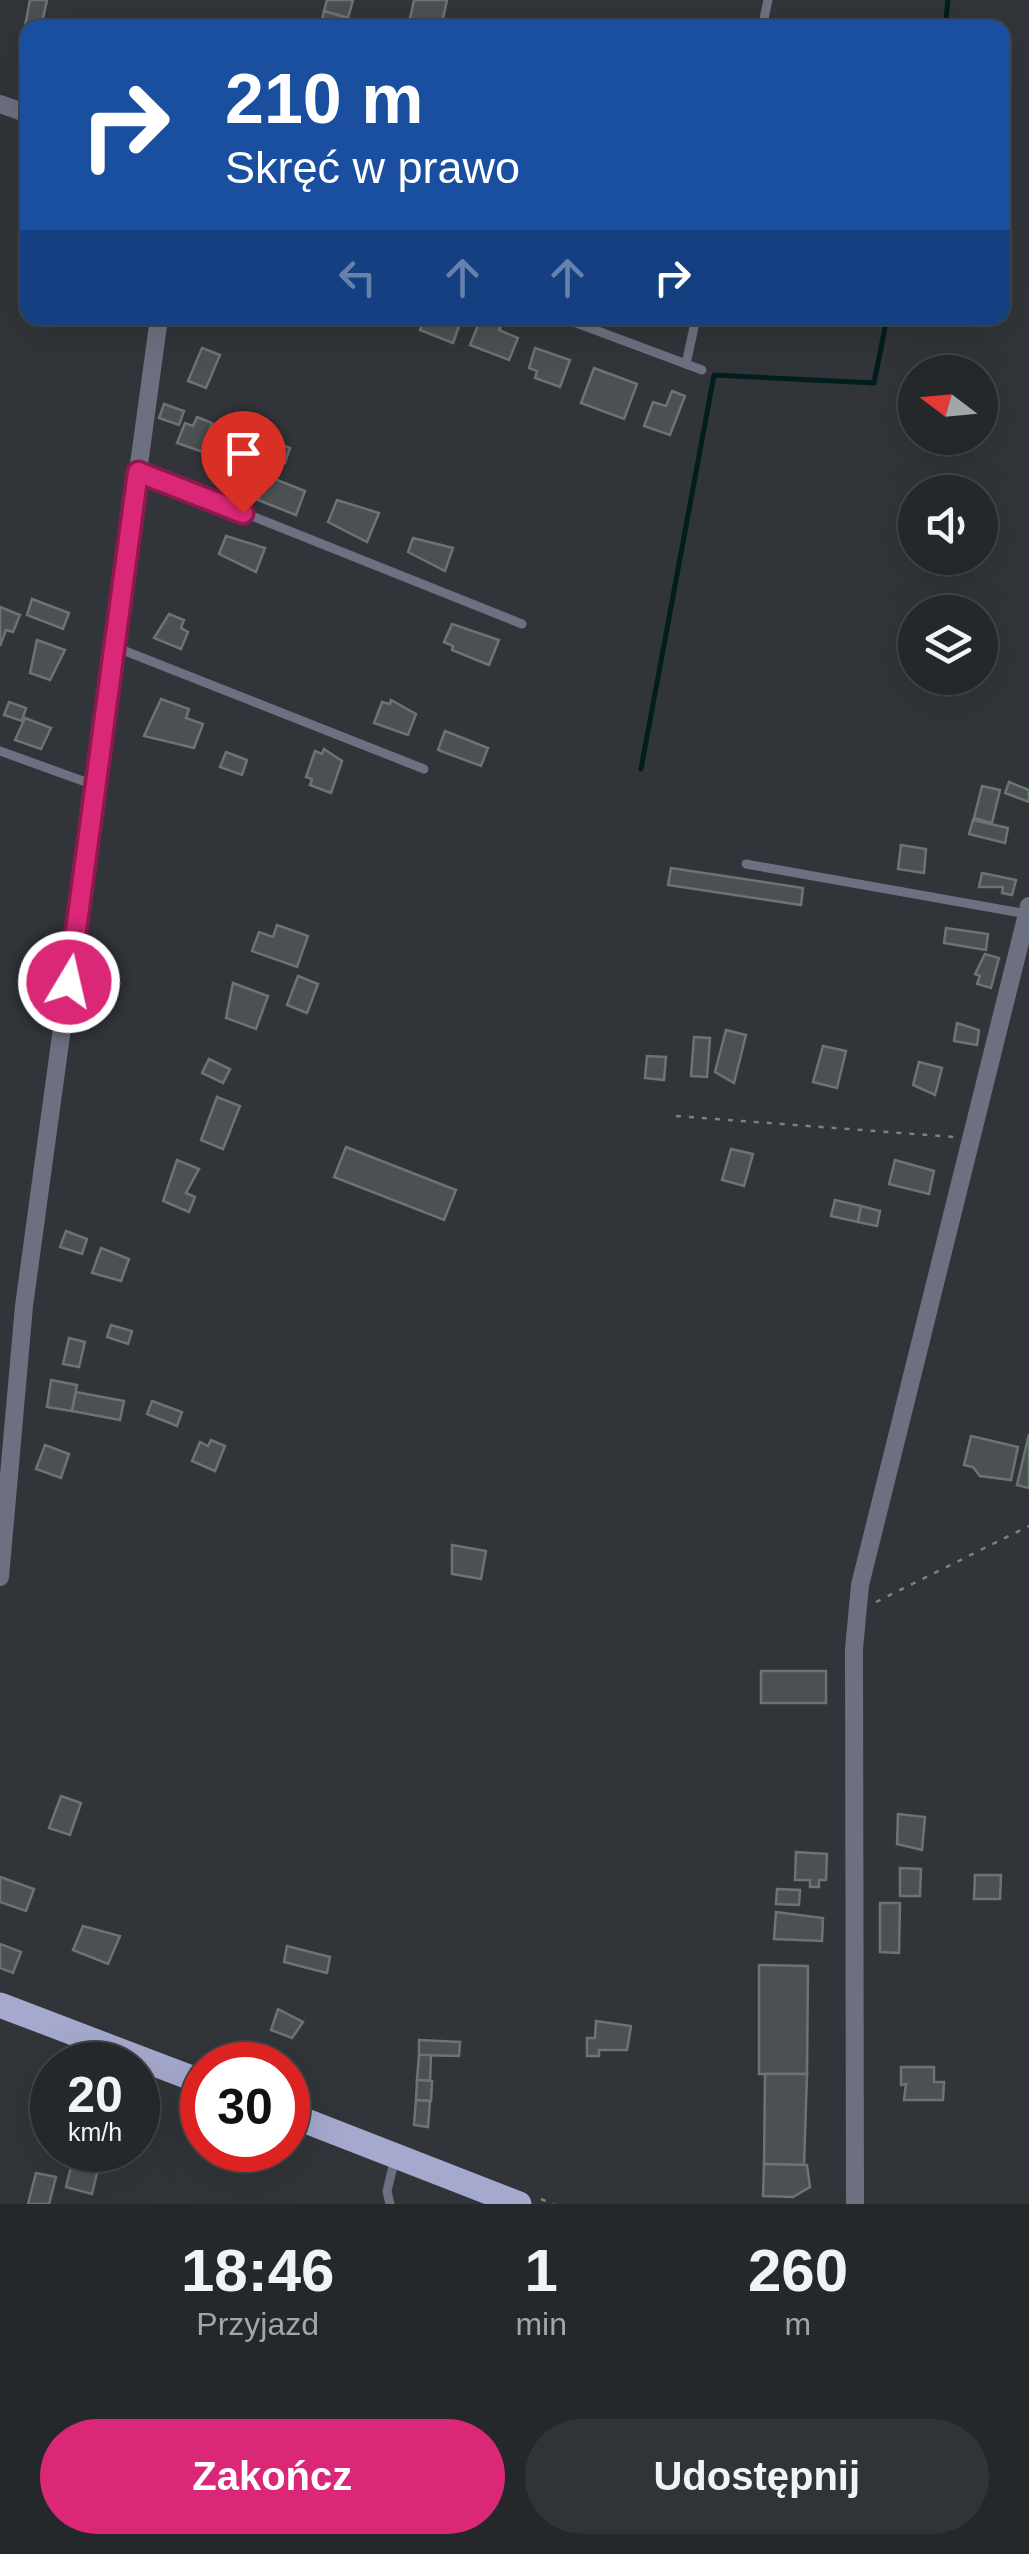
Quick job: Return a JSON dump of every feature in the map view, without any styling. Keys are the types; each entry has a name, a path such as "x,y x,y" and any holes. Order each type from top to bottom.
{"main road":[{"path":"0,2005 180,2074"},
{"path":"310,2122 519,2204"}],"street":[{"path":"0,1575 24,1306 158,325"},
{"path":"855,2204 856,1618 868,1544 1028,910"}],"lane":[{"path":"582,325 702,370"},
{"path":"686,364 694,325"},
{"path":"138,472 522,624"},
{"path":"115,647 424,769"},
{"path":"0,752 96,786"},
{"path":"746,864 1028,910"},
{"path":"390,2204 387,2191 395,2155"}],"path":[{"path":"676,1116 970,1138"},
{"path":"856,1618 913,1580 1029,1526"}],"building":[{"path":"30,0 47,0 43,20 26,20"},
{"path":"327,0 353,0 348,18 324,11"},
{"path":"414,0 447,0 443,20 410,20"},
{"path":"324,11 348,18 348,20 322,20"},
{"path":"422,325 459,325 453,343 420,330"},
{"path":"478,325 502,325 499,330 518,338 509,360 470,345"},
{"path":"202,348 220,355 206,388 188,381"},
{"path":"535,348 570,360 560,387 535,378 537,371 529,368"},
{"path":"594,368 637,384 624,419 581,403"},
{"path":"672,391 685,396 670,435 644,426 653,402 666,406"},
{"path":"164,404 184,411 179,425 159,418"},
{"path":"197,417 212,423 209,431 225,437 217,457 177,443 185,423 193,426"},
{"path":"263,438 290,448 285,463 258,453"},
{"path":"267,476 305,491 296,515 258,500"},
{"path":"337,500 379,513 367,542 328,522"},
{"path":"226,536 265,548 256,572 219,554"},
{"path":"413,538 453,548 445,571 408,552"},
{"path":"32,599 69,613 63,629 27,615"},
{"path":"0,607 20,615 13,632 6,630 0,646"},
{"path":"169,614 184,620 181,628 188,632 181,649 154,638"},
{"path":"452,624 499,640 489,665 452,650 453,646 444,642"},
{"path":"37,640 65,650 50,680 30,673"},
{"path":"161,699 189,709 186,718 203,724 194,748 144,736"},
{"path":"391,700 416,714 408,735 374,723 382,702 390,704"},
{"path":"9,702 26,708 22,721 4,715"},
{"path":"25,718 51,728 41,749 15,740"},
{"path":"445,731 488,748 481,766 438,750"},
{"path":"324,749 342,761 331,793 310,785 312,779 306,777 315,751 322,754"},
{"path":"226,752 247,760 242,775 220,767"},
{"path":"1009,782 1029,790 1029,802 1005,793"},
{"path":"982,786 1000,790 992,823 974,818"},
{"path":"973,820 1008,828 1005,843 969,834"},
{"path":"901,845 926,849 924,873 898,869"},
{"path":"671,868 803,888 801,905 668,885"},
{"path":"982,873 1016,880 1012,895 1002,893 1003,887 979,887"},
{"path":"277,925 308,936 297,967 252,951 259,932 273,937"},
{"path":"946,928 988,934 986,950 944,943"},
{"path":"985,954 999,958 991,988 977,984 980,976 975,974"},
{"path":"298,976 318,984 307,1013 287,1005"},
{"path":"233,983 268,996 256,1029 226,1018"},
{"path":"957,1023 979,1030 977,1045 954,1041"},
{"path":"726,1030 746,1035 734,1083 715,1072"},
{"path":"694,1037 710,1038 707,1077 691,1076"},
{"path":"823,1046 846,1051 837,1088 813,1082"},
{"path":"647,1056 666,1057 664,1080 645,1078"},
{"path":"209,1059 230,1069 223,1083 202,1073"},
{"path":"919,1062 942,1068 935,1095 913,1085"},
{"path":"217,1097 240,1106 223,1149 201,1140"},
{"path":"346,1147 456,1190 444,1220 334,1177"},
{"path":"731,1149 753,1154 744,1186 722,1180"},
{"path":"177,1160 199,1169 186,1193 195,1197 189,1212 163,1201"},
{"path":"895,1160 934,1171 929,1194 889,1184"},
{"path":"835,1200 861,1206 858,1222 831,1216"},
{"path":"861,1206 880,1211 877,1226 858,1222"},
{"path":"66,1231 87,1239 82,1254 60,1247"},
{"path":"101,1248 129,1259 121,1281 92,1273"},
{"path":"111,1325 132,1331 128,1344 107,1337"},
{"path":"69,1338 85,1342 79,1367 63,1364"},
{"path":"51,1380 77,1385 72,1411 47,1407"},
{"path":"76,1392 124,1401 120,1420 72,1411"},
{"path":"152,1401 182,1412 177,1426 147,1414"},
{"path":"1029,1434 1029,1488 1017,1485"},
{"path":"971,1436 1018,1447 1011,1480 980,1476 973,1467 964,1465"},
{"path":"211,1440 225,1446 215,1471 192,1461 200,1442 208,1446"},
{"path":"45,1445 69,1454 61,1478 36,1469"},
{"path":"452,1545 486,1551 481,1579 452,1574"},
{"path":"761,1671 826,1671 826,1703 761,1703"},
{"path":"61,1796 81,1803 70,1835 49,1828"},
{"path":"898,1814 925,1817 922,1850 897,1844"},
{"path":"796,1852 827,1854 826,1880 819,1880 819,1887 810,1887 810,1880 795,1880"},
{"path":"900,1868 921,1869 920,1896 900,1896"},
{"path":"975,1875 1001,1875 1000,1899 974,1899"},
{"path":"0,1877 34,1889 26,1911 0,1902"},
{"path":"777,1889 800,1890 799,1905 776,1904"},
{"path":"880,1903 900,1903 899,1953 880,1952"},
{"path":"776,1912 823,1918 822,1941 774,1939"},
{"path":"83,1926 120,1936 108,1964 73,1950"},
{"path":"0,1944 21,1952 13,1973 0,1968"},
{"path":"287,1946 330,1957 327,1973 284,1962"},
{"path":"759,1965 808,1966 807,2074 759,2074"},
{"path":"278,2009 303,2022 292,2038 271,2030"},
{"path":"596,2021 631,2026 627,2050 599,2050 599,2056 587,2056 587,2038 595,2038"},
{"path":"419,2040 460,2042 459,2056 419,2055"},
{"path":"419,2055 431,2055 430,2081 417,2080"},
{"path":"901,2067 934,2067 934,2082 944,2082 943,2100 904,2100 906,2084 901,2085"},
{"path":"765,2074 807,2074 804,2165 764,2164"},
{"path":"417,2080 432,2081 431,2101 416,2100"},
{"path":"416,2100 430,2101 428,2127 414,2125"},
{"path":"764,2164 807,2165 810,2187 793,2197 763,2196"},
{"path":"70,2172 97,2172 92,2194 66,2187"},
{"path":"36,2173 56,2177 49,2204 28,2204"}],"waterway":[{"path":"946,20 948,0"},
{"path":"641,769 714,375 874,383 886,325"}],"route":[{"path":"69,982 138,472 243,513"}]}
